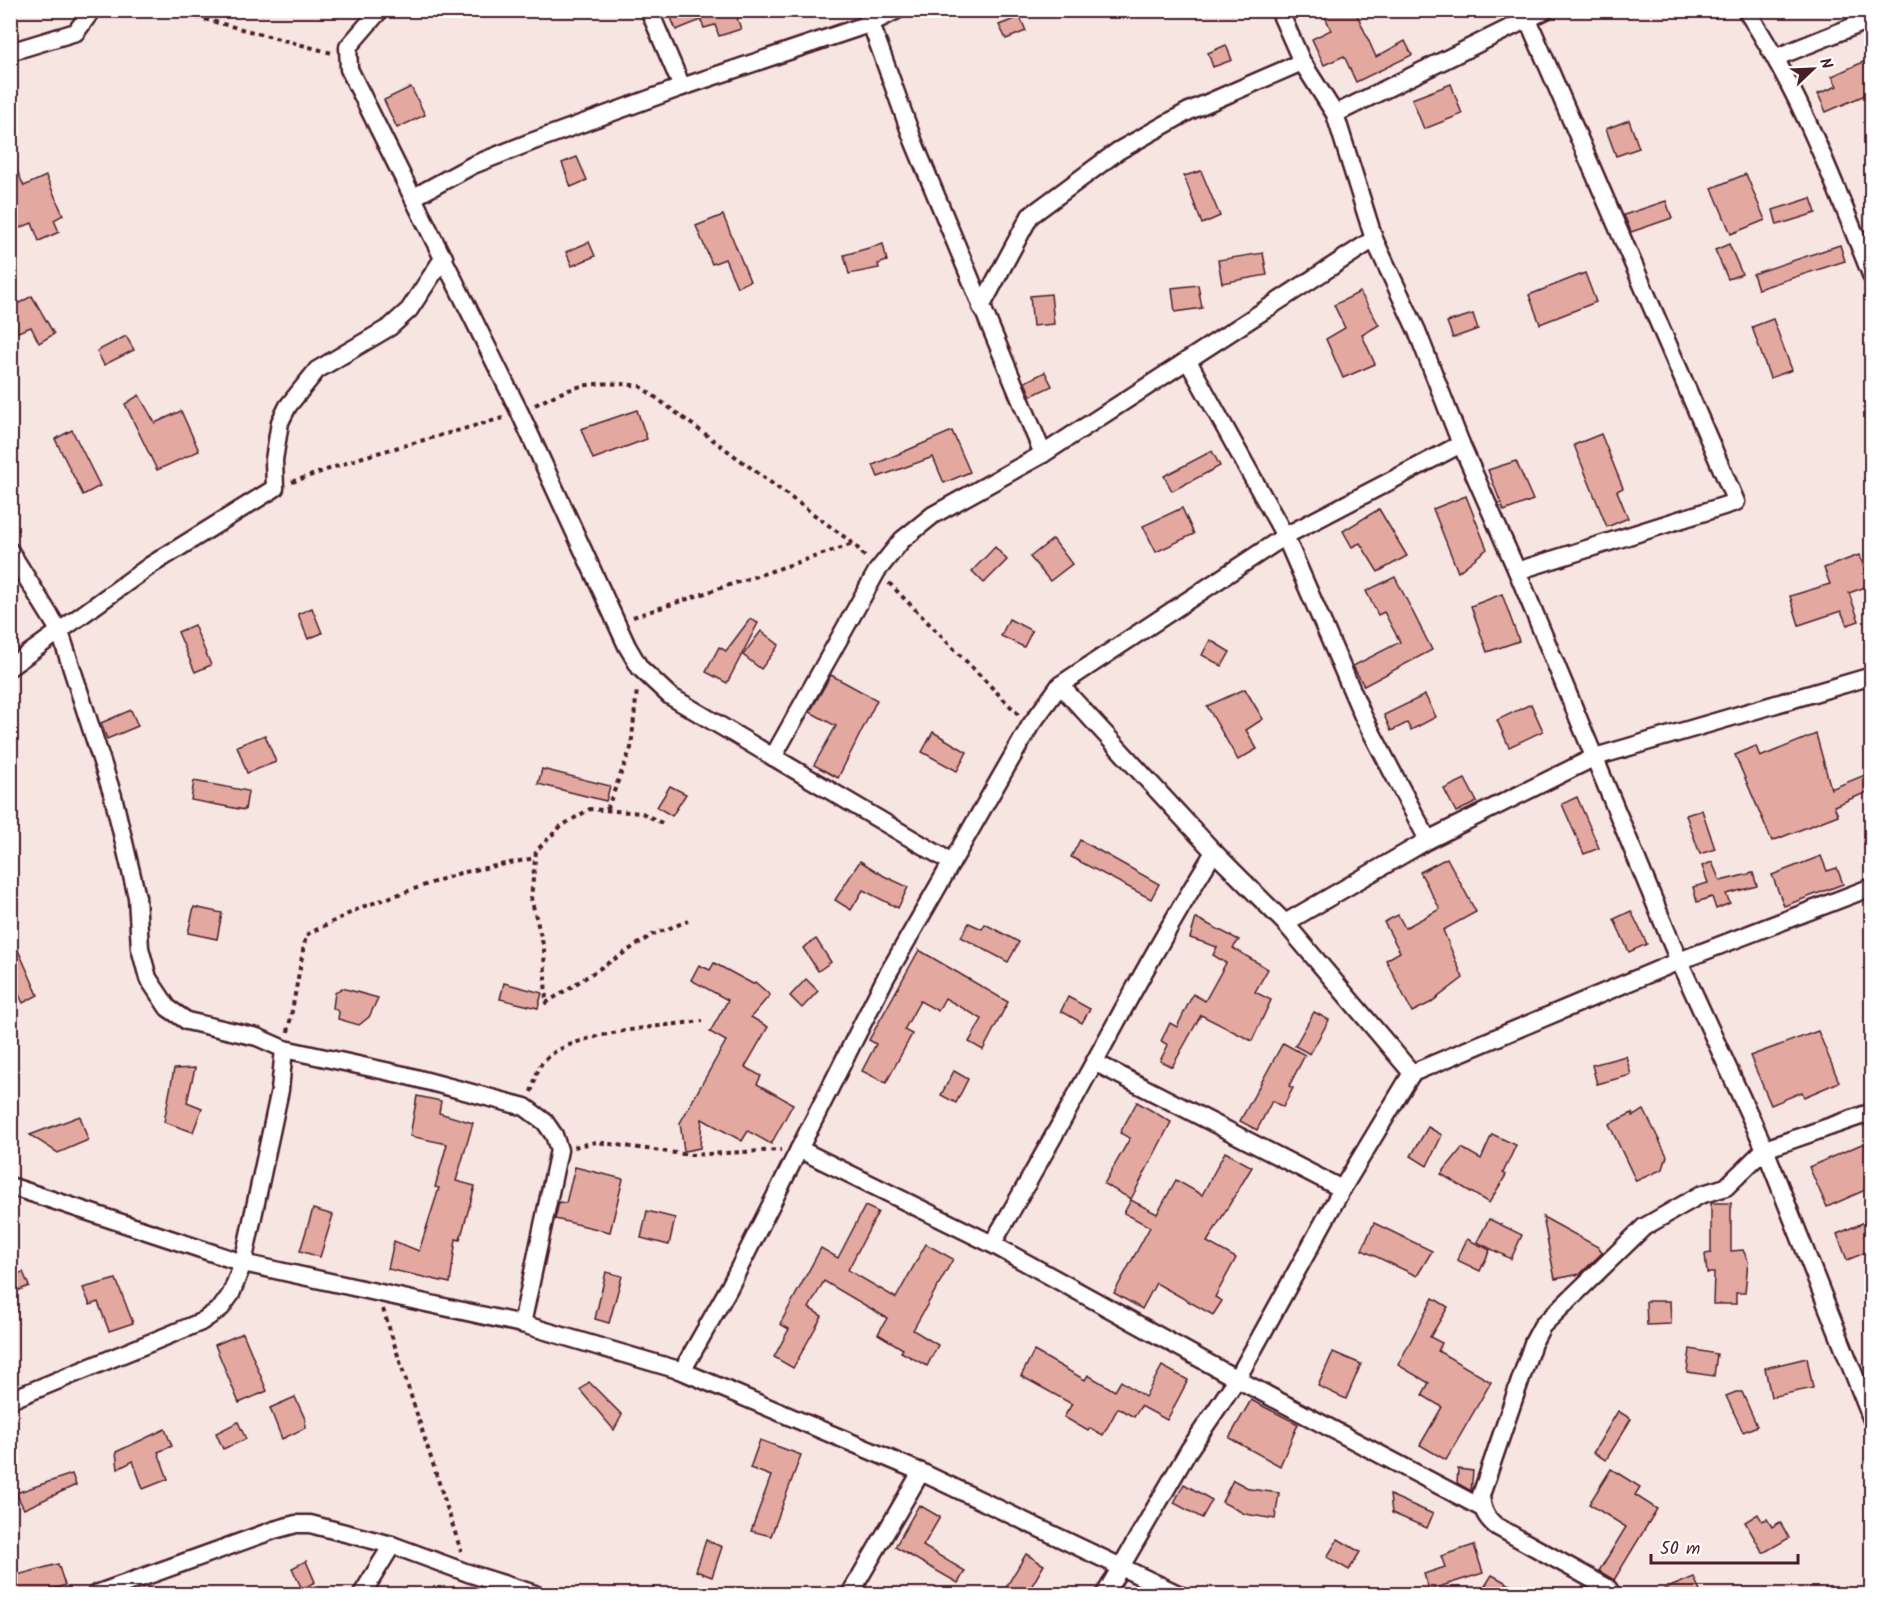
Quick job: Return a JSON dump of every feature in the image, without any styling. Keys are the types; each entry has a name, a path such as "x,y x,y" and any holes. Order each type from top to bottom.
{"street":[{"path":"10,52 76,32 92,10"},
{"path":"380,10 348,47 349,69 520,413 615,622 640,668 670,696 951,861"},
{"path":"649,10 682,87"},
{"path":"414,197 484,160 867,17 897,10"},
{"path":"1279,10 1302,62 1335,114 1374,239 1417,331 1461,444 1517,572 1679,961 1766,1149 1872,1420"},
{"path":"1335,114 1546,10"},
{"path":"1746,10 1777,57 1809,120 1872,277"},
{"path":"867,17 981,307 1043,454"},
{"path":"1777,57 1872,19"},
{"path":"1517,572 1736,502 1528,20"},
{"path":"981,307 1030,216 1118,151 1189,111 1302,62"},
{"path":"773,757 877,571 902,540 933,515 1043,454 1374,239"},
{"path":"10,667 151,565 275,488 274,460 280,422 288,406 317,370 390,327 409,310 444,257"},
{"path":"1188,361 1285,536 1363,716 1428,840"},
{"path":"682,1371 729,1288 886,977 1030,726 1060,685 1285,536 1461,444"},
{"path":"10,551 60,632 113,796 137,897 140,948 148,978 168,1008 187,1021 257,1037 284,1049 404,1075 525,1107 545,1122 554,1135 559,1150 522,1324"},
{"path":"1286,922 1428,840 1595,757 1872,676"},
{"path":"1060,685 1214,852 1286,922 1412,1073"},
{"path":"992,1244 1096,1062 1179,908 1214,852"},
{"path":"1105,1594 1189,1450 1237,1379 1342,1189 1412,1073 1679,961 1872,887"},
{"path":"10,1400 201,1322 226,1301 243,1263 280,1090 284,1049"},
{"path":"1096,1062 1342,1189"},
{"path":"1612,1594 1608,1588 1496,1526 1487,1519 1482,1508 1481,1495 1533,1343 1542,1326 1644,1227 1700,1195 1726,1187 1766,1149 1872,1112"},
{"path":"799,1149 992,1244 1237,1379 1482,1508"},
{"path":"10,1186 243,1263 522,1324 682,1371 921,1472 1178,1594"},
{"path":"850,1594 921,1472"},
{"path":"96,1594 274,1530 296,1524 310,1524 392,1545 468,1574 535,1594"},
{"path":"362,1594 392,1545"}],"path":[{"path":"170,10 347,57"},
{"path":"275,488 363,457 520,413 568,388 609,382 640,386 854,544 877,571 1030,726"},
{"path":"615,622 854,544"},
{"path":"608,809 631,748 640,668"},
{"path":"662,823 642,813 590,809 561,826 536,851 531,898 544,948 546,1003 652,935 688,921"},
{"path":"284,1049 306,935 362,907 460,873 535,858"},
{"path":"525,1107 541,1064 565,1045 610,1033 703,1021"},
{"path":"559,1150 596,1142 690,1155 799,1149"},
{"path":"378,1294 468,1574"}],"building":[{"path":"668,10 749,10 749,14 737,18 741,29 719,36 715,25 704,28 701,20 676,30"},
{"path":"1322,10 1355,10 1376,57 1405,41 1412,55 1356,82 1344,56 1324,65 1312,39 1331,30"},
{"path":"1020,17 1026,31 1006,39 999,25"},
{"path":"1226,45 1232,60 1213,67 1208,53"},
{"path":"1872,58 1872,92 1826,112 1818,94 1837,86 1832,76"},
{"path":"1451,84 1462,114 1424,129 1412,99"},
{"path":"411,87 425,115 397,128 384,100"},
{"path":"1629,120 1639,148 1616,156 1606,129"},
{"path":"10,156 24,186 46,176 63,215 54,220 59,232 39,241 32,223 10,232"},
{"path":"577,157 587,180 571,187 562,163"},
{"path":"1201,171 1220,216 1202,224 1184,176"},
{"path":"1746,174 1765,220 1731,234 1712,188"},
{"path":"1811,198 1816,213 1777,225 1773,210"},
{"path":"1666,201 1672,218 1631,232 1624,215"},
{"path":"723,215 750,281 737,287 725,259 712,264 696,226"},
{"path":"589,242 595,256 572,266 566,252"},
{"path":"883,244 887,261 878,264 879,268 849,274 844,255"},
{"path":"1729,244 1742,274 1728,279 1715,250"},
{"path":"1840,245 1845,261 1758,289 1753,274"},
{"path":"1263,253 1267,275 1222,283 1218,260"},
{"path":"1585,273 1596,302 1540,324 1529,295"},
{"path":"1198,285 1202,308 1175,312 1172,288"},
{"path":"1360,292 1379,325 1362,335 1375,364 1343,378 1326,339 1345,328 1334,305"},
{"path":"1051,294 1054,324 1033,326 1030,296"},
{"path":"32,296 54,334 39,343 31,327 10,335 10,308"},
{"path":"1473,314 1478,329 1453,338 1447,322"},
{"path":"1773,319 1792,370 1770,378 1752,327"},
{"path":"126,336 134,350 104,365 97,351"},
{"path":"1045,372 1052,386 1031,396 1025,382"},
{"path":"139,395 155,423 181,411 199,451 157,470 125,404"},
{"path":"637,410 647,439 593,459 581,429"},
{"path":"72,430 100,486 83,495 55,439"},
{"path":"952,431 970,472 944,483 933,457 878,477 873,465"},
{"path":"1601,434 1623,488 1617,491 1628,518 1607,527 1574,445"},
{"path":"1212,451 1220,466 1172,491 1164,476"},
{"path":"1516,461 1533,500 1504,511 1488,470"},
{"path":"1466,496 1487,549 1458,572 1433,509"},
{"path":"1182,508 1194,534 1156,552 1143,526"},
{"path":"1379,509 1407,556 1378,572 1360,543 1352,547 1343,531"},
{"path":"1053,539 1072,564 1050,581 1030,557"},
{"path":"995,547 1007,560 984,583 972,571"},
{"path":"1859,555 1871,585 1849,593 1859,621 1847,625 1841,611 1799,625 1790,596 1830,584 1824,568"},
{"path":"1395,577 1432,650 1364,686 1353,666 1400,642 1384,612 1378,615 1366,591"},
{"path":"1502,594 1519,641 1487,652 1471,606"},
{"path":"312,608 322,633 308,639 298,614"},
{"path":"750,619 758,623 727,683 706,672 719,647 726,651"},
{"path":"1009,619 1032,631 1024,647 1001,636"},
{"path":"194,625 211,665 195,672 178,632"},
{"path":"761,631 779,645 761,669 743,655"},
{"path":"1210,640 1230,652 1222,666 1202,655"},
{"path":"831,675 877,700 838,778 814,765 836,726 810,712"},
{"path":"1245,689 1263,719 1246,730 1257,749 1238,760 1207,706"},
{"path":"1425,695 1436,717 1411,730 1407,723 1391,731 1384,715"},
{"path":"1531,704 1543,731 1509,747 1497,720"},
{"path":"131,710 138,726 107,739 101,723"},
{"path":"933,732 967,752 957,771 922,752"},
{"path":"1816,734 1831,789 1872,772 1872,790 1834,806 1838,815 1772,841 1735,755 1756,746 1760,757"},
{"path":"265,735 276,762 247,773 237,746"},
{"path":"542,769 610,786 606,801 538,784"},
{"path":"1465,779 1477,802 1456,812 1444,789"},
{"path":"194,781 248,791 245,810 191,800"},
{"path":"670,786 686,794 672,816 657,807"},
{"path":"1577,797 1599,848 1584,854 1562,804"},
{"path":"1702,810 1715,849 1700,854 1686,815"},
{"path":"1080,840 1159,884 1151,899 1071,857"},
{"path":"1821,856 1827,871 1837,868 1843,884 1784,906 1772,875"},
{"path":"1447,858 1476,912 1443,930 1463,978 1430,1003 1412,1012 1386,960 1400,952 1384,922 1398,915 1405,928 1440,909 1420,872"},
{"path":"860,861 908,887 898,908 863,890 851,910 835,900"},
{"path":"1712,862 1720,881 1753,873 1757,886 1726,894 1730,903 1716,909 1712,897 1697,902 1693,887 1708,883 1702,866"},
{"path":"194,907 222,913 217,939 188,933"},
{"path":"1631,911 1647,944 1629,952 1614,919"},
{"path":"1196,918 1239,940 1233,948 1268,969 1255,992 1271,1000 1252,1041 1201,1015 1172,1067 1160,1061 1168,1045 1161,1041 1170,1023 1177,1027 1193,994 1205,1001 1226,963 1213,955 1217,947 1190,938"},
{"path":"969,923 982,929 985,924 1019,942 1008,962 961,937"},
{"path":"10,932 38,995 23,1003 10,976"},
{"path":"816,939 831,962 818,971 803,948"},
{"path":"919,950 1008,1002 983,1050 969,1042 982,1019 945,998 938,1011 920,1001 904,1030 912,1034 886,1083 862,1071 876,1044 869,1040"},
{"path":"714,963 753,984 755,982 770,995 751,1017 768,1027 745,1067 761,1076 757,1084 793,1104 771,1144 748,1131 742,1141 702,1119 700,1148 684,1151 680,1123 726,1041 710,1032 728,1000 691,980 699,965 710,970"},
{"path":"806,979 818,991 802,1008 790,996"},
{"path":"504,983 542,993 538,1008 500,999"},
{"path":"342,988 378,998 369,1017 359,1025 338,1019 339,1012 333,1008 335,993"},
{"path":"1068,997 1090,1009 1082,1023 1061,1011"},
{"path":"1314,1012 1329,1020 1310,1054 1295,1046"},
{"path":"1818,1031 1839,1082 1804,1097 1802,1092 1771,1105 1750,1056"},
{"path":"1283,1043 1305,1055 1289,1086 1293,1088 1283,1107 1272,1101 1257,1130 1240,1121"},
{"path":"1626,1056 1631,1075 1597,1084 1592,1065"},
{"path":"195,1068 187,1102 202,1108 193,1132 164,1122 174,1069"},
{"path":"954,1071 968,1079 956,1103 941,1095"},
{"path":"417,1096 441,1101 439,1113 473,1123 456,1181 475,1186 460,1240 456,1239 450,1283 388,1269 394,1241 419,1251 439,1188 435,1187 447,1144 410,1136"},
{"path":"1137,1102 1171,1122 1131,1199 1104,1184 1130,1138 1120,1133"},
{"path":"1644,1110 1667,1156 1663,1169 1636,1181 1609,1124"},
{"path":"80,1116 88,1140 58,1153 30,1135"},
{"path":"1428,1127 1442,1135 1427,1166 1411,1156"},
{"path":"1492,1134 1516,1145 1503,1173 1506,1175 1489,1203 1441,1174 1462,1148 1481,1159"},
{"path":"1864,1143 1872,1159 1872,1187 1827,1207 1809,1167"},
{"path":"1225,1152 1252,1167 1207,1242 1236,1258 1215,1297 1222,1301 1213,1315 1156,1283 1142,1309 1114,1293 1150,1227 1124,1213 1131,1200 1157,1214 1176,1180 1202,1195"},
{"path":"575,1167 623,1179 610,1232 555,1219 559,1202 566,1203"},
{"path":"1711,1203 1731,1203 1731,1251 1743,1250 1748,1261 1745,1293 1736,1293 1736,1304 1713,1304 1714,1273 1707,1273 1705,1254 1711,1253"},
{"path":"865,1206 878,1212 848,1270 896,1298 926,1244 953,1259 913,1330 938,1345 927,1366 901,1352 903,1349 878,1334 887,1318 824,1281 809,1308 822,1316 793,1368 774,1357 789,1329 780,1324 821,1248 838,1258"},
{"path":"313,1209 333,1215 320,1257 300,1251"},
{"path":"647,1211 675,1218 669,1245 641,1238"},
{"path":"1543,1217 1598,1247 1602,1253 1580,1274 1555,1279"},
{"path":"1489,1219 1522,1235 1511,1259 1477,1242"},
{"path":"1872,1219 1872,1250 1847,1260 1837,1234"},
{"path":"1374,1223 1432,1251 1417,1276 1362,1250"},
{"path":"1467,1239 1490,1250 1480,1271 1457,1260"},
{"path":"23,1272 29,1286 10,1294 10,1277"},
{"path":"606,1272 622,1276 609,1323 595,1319"},
{"path":"116,1279 133,1323 109,1331 98,1302 90,1305 83,1288"},
{"path":"1433,1298 1448,1307 1430,1337 1442,1343 1438,1351 1491,1382 1446,1460 1420,1445 1442,1407 1422,1395 1429,1383 1398,1365"},
{"path":"1646,1301 1670,1301 1671,1324 1647,1325"},
{"path":"243,1333 267,1391 239,1403 215,1345"},
{"path":"1690,1349 1717,1354 1714,1376 1687,1372"},
{"path":"1034,1351 1085,1380 1088,1375 1115,1391 1121,1381 1145,1397 1162,1366 1188,1380 1167,1420 1141,1406 1134,1417 1118,1408 1103,1435 1090,1428 1088,1431 1064,1417 1072,1404 1021,1376"},
{"path":"1333,1352 1361,1364 1346,1399 1318,1386"},
{"path":"1807,1358 1813,1388 1771,1397 1765,1368"},
{"path":"589,1382 622,1415 614,1430 580,1390"},
{"path":"1742,1392 1757,1426 1743,1432 1726,1396"},
{"path":"295,1397 305,1419 305,1428 282,1439 270,1408"},
{"path":"1251,1400 1298,1424 1280,1466 1229,1438"},
{"path":"1618,1411 1631,1419 1606,1460 1593,1453"},
{"path":"238,1422 246,1439 223,1449 216,1433"},
{"path":"165,1429 172,1446 158,1452 168,1479 143,1489 133,1461 118,1469 116,1452"},
{"path":"760,1440 801,1455 771,1536 751,1531 771,1476 750,1468"},
{"path":"1458,1469 1473,1471 1471,1491 1457,1483"},
{"path":"1611,1469 1640,1487 1635,1495 1657,1509 1614,1580 1599,1571 1626,1527 1589,1504"},
{"path":"72,1474 76,1485 24,1509 16,1493"},
{"path":"1233,1480 1250,1489 1279,1493 1275,1519 1245,1514 1222,1502"},
{"path":"1184,1484 1212,1500 1202,1518 1174,1503"},
{"path":"1390,1495 1433,1514 1427,1528 1392,1513"},
{"path":"919,1505 940,1517 923,1546 965,1571 958,1583 895,1547"},
{"path":"1758,1514 1762,1521 1767,1519 1772,1527 1780,1522 1789,1538 1763,1553 1745,1522"},
{"path":"1338,1539 1360,1552 1349,1570 1327,1557"},
{"path":"706,1540 722,1547 712,1577 696,1571"},
{"path":"1474,1545 1483,1573 1429,1590 1424,1574 1445,1567 1441,1556"},
{"path":"1026,1554 1044,1565 1027,1594 1002,1594"},
{"path":"306,1561 315,1582 302,1589 292,1568"},
{"path":"58,1564 65,1585 40,1594 10,1594 10,1577"},
{"path":"1492,1575 1527,1594 1480,1594"},
{"path":"1694,1577 1701,1594 1653,1594"}]}
